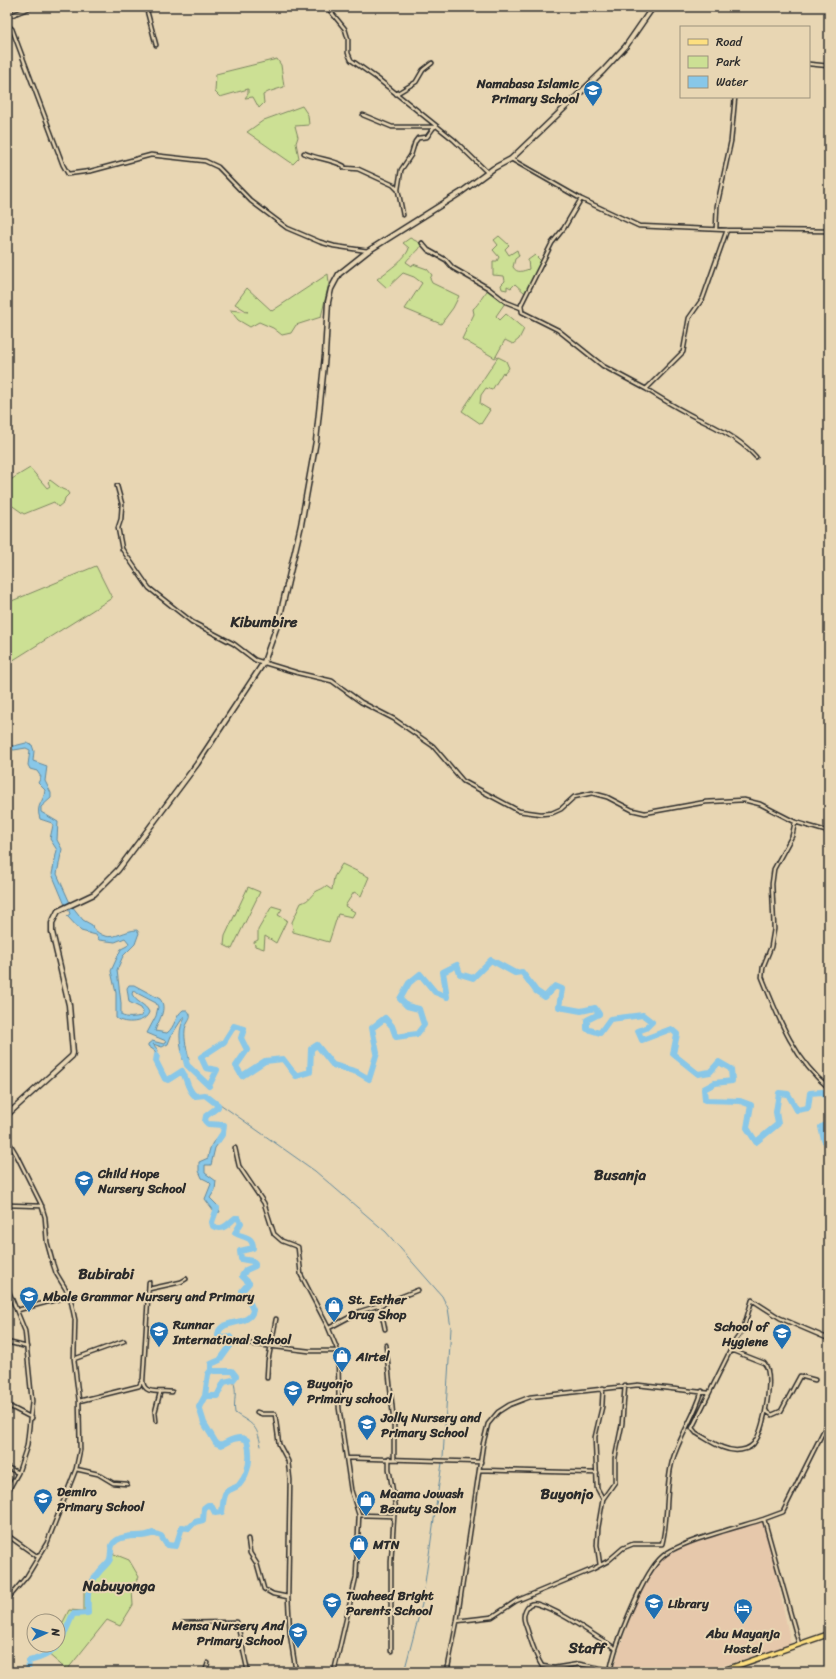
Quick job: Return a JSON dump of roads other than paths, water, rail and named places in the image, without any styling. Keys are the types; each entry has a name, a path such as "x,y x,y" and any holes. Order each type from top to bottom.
{"main road":[{"path":"719,1672 829,1634"}],"street":[{"path":"7,17 32,7"},
{"path":"146,7 156,45"},
{"path":"327,7 345,29 348,39 349,58 438,127 488,173"},
{"path":"7,1115 72,1056 73,1052 69,1005 52,932 54,917 58,911 66,906 74,904 99,891 118,870 197,764 264,662 279,620 301,525 316,441 330,295 339,274 368,250 460,193 511,159 603,71 626,46 653,7"},
{"path":"7,25 12,29 63,165 68,174 91,171 151,155 205,161 218,167 251,201 287,228 320,242 334,246 368,250"},
{"path":"396,94 416,82 423,70 432,63"},
{"path":"810,64 829,66"},
{"path":"716,229 717,206 731,141 735,98"},
{"path":"363,115 392,127 438,127"},
{"path":"403,215 398,190 401,170 411,155 415,142 418,138 427,137 434,127"},
{"path":"304,153 314,158 337,162 344,166 344,168 365,172 393,185 398,190"},
{"path":"511,159 581,199 639,226 727,230 829,231"},
{"path":"521,308 552,243 564,228 581,199"},
{"path":"646,389 683,352 689,318 703,298 727,230"},
{"path":"422,243 428,250 446,260 453,268 488,288 506,302 521,308 522,312 526,316 558,330 603,366 678,408 715,426 741,443 756,457"},
{"path":"117,486 122,512 118,528 118,538 128,559 146,585 192,622 234,644 255,660 292,672 332,681 361,702 394,719 433,746 463,781 519,811 541,814 552,813 561,809 574,797 592,793 607,797 632,810 645,813 706,802 744,800 760,804 796,822 829,832"},
{"path":"796,822 792,836 774,870 772,884 774,929 771,947 763,967 762,977 788,1039 814,1075 829,1088"},
{"path":"7,1139 42,1206 47,1242 53,1264 56,1274 70,1296 76,1320 74,1359 79,1401 80,1450 76,1469 47,1543 27,1576 7,1600"},
{"path":"235,1148 239,1166 264,1202 274,1234 282,1241 298,1247 301,1275 329,1328 338,1351 339,1408 352,1490 359,1515 356,1577 334,1672"},
{"path":"7,1205 42,1206"},
{"path":"149,1289 181,1282 186,1279"},
{"path":"149,1282 142,1384 151,1392 172,1392"},
{"path":"7,1288 18,1310 24,1331 32,1401 32,1418 27,1446 18,1473 7,1493"},
{"path":"329,1328 360,1311 418,1290"},
{"path":"18,1310 70,1296"},
{"path":"731,1350 767,1366 769,1375 766,1411 763,1425 755,1442 745,1449 729,1450 692,1430 694,1421 731,1350 743,1330 752,1300 780,1318 829,1340"},
{"path":"380,1305 384,1330"},
{"path":"267,1378 276,1319"},
{"path":"74,1359 124,1341"},
{"path":"7,1342 27,1347"},
{"path":"242,1343 309,1351 338,1351"},
{"path":"386,1345 394,1425 394,1458"},
{"path":"766,1411 772,1415 781,1411 800,1376 815,1380"},
{"path":"79,1401 139,1386 143,1379"},
{"path":"448,1672 481,1462 488,1425 496,1414 505,1407 530,1397 625,1385 647,1385 709,1393"},
{"path":"600,1565 597,1545 598,1528 603,1498 615,1482 615,1458 622,1424 625,1385"},
{"path":"603,1388 602,1407 595,1436 597,1488 603,1498"},
{"path":"457,1621 492,1617 516,1601 550,1588 600,1565 623,1548 633,1544 662,1544 672,1461 681,1437 697,1408 702,1392"},
{"path":"156,1420 155,1412 160,1393"},
{"path":"7,1405 32,1418"},
{"path":"257,1412 262,1414 275,1414 280,1444 288,1461 291,1495 289,1515 288,1597 290,1634 296,1672"},
{"path":"615,1648 555,1612 536,1604 530,1605 524,1612 524,1619 536,1655 542,1666 554,1668 579,1664 610,1671 615,1648 635,1602 654,1567 662,1556 688,1544 782,1512 829,1420"},
{"path":"347,1458 394,1458 481,1462"},
{"path":"389,1458 389,1469 396,1509 394,1516 391,1562 391,1651"},
{"path":"7,1467 18,1473"},
{"path":"76,1469 98,1474 113,1483 127,1484"},
{"path":"480,1470 597,1473"},
{"path":"359,1515 394,1516"},
{"path":"764,1519 799,1644"},
{"path":"7,1535 38,1557"},
{"path":"248,1539 250,1553 257,1564 264,1589 273,1594 288,1597"},
{"path":"183,1623 237,1622 248,1672"},
{"path":"205,1672 208,1663"}],"water":[{"path":"26,743 32,745 34,751 33,761 47,766 45,781 51,793 51,798 41,807 41,812 58,822 57,840 62,849 57,874 70,903 65,905 52,874 57,850 50,839 53,825 52,823 40,819 39,814 39,807 45,790 38,783 41,777 37,771 30,769 28,765 30,750 26,748 14,750 7,749 7,744 14,746"},
{"path":"72,906 83,920 92,925 93,929 100,934 109,937 137,930 139,933 135,944 123,956 117,970 121,1015 128,1017 142,1016 143,1012 141,1008 129,1002 127,988 129,985 134,985 160,999 163,1011 155,1031 167,1033 172,1028 180,1012 187,1010 190,1017 185,1030 185,1038 189,1060 183,1060 180,1044 180,1031 184,1016 171,1036 168,1044 162,1047 153,1044 158,1050 156,1061 155,1051 148,1046 148,1044 152,1041 164,1044 166,1041 147,1033 156,1016 158,1007 156,1003 133,991 132,994 134,997 149,1012 147,1016 140,1021 135,1022 125,1022 116,1018 116,993 111,971 121,949 129,943 125,938 115,942 99,940 96,935 81,931 67,916 70,914 68,908"},
{"path":"222,1135 223,1137 215,1148 211,1165 205,1165 205,1173 216,1181 215,1190 210,1198 217,1205 220,1212 213,1214 214,1211 205,1199 211,1184 202,1178 199,1171 199,1162 208,1158 212,1145 216,1139"}],"waterway":[{"path":"184,1052 187,1065 209,1086 217,1070 206,1068 201,1057 224,1042 234,1026 244,1029 241,1038 247,1050 236,1066 242,1076 265,1061 283,1059 296,1076 310,1072 311,1049 317,1045 333,1065 357,1072 369,1079 377,1053 372,1028 385,1018 392,1026 396,1037 417,1034 424,1025 419,1009 407,1006 400,999 409,983 420,974 435,992 447,997 443,972 457,965 460,974 473,978 491,960 515,973 522,972 536,991 545,997 555,986 562,989 559,1007 581,1011 595,1008 599,1014 587,1020 587,1029 600,1033 610,1019 643,1015 652,1022 646,1028 638,1031 642,1040 671,1029 677,1034 673,1054 698,1074 710,1072 719,1062 731,1069 732,1081 715,1083 704,1089 705,1100 740,1101 751,1105 747,1128 756,1142 778,1124 776,1112 779,1093 788,1094 797,1110 808,1108 810,1093 822,1092 829,1101"},
{"path":"157,1055 156,1061 165,1079 168,1080 182,1071 190,1090 195,1096 205,1095 218,1105 218,1107 206,1116 205,1121 208,1124 224,1125 223,1133 217,1142"},
{"path":"218,1105 220,1104 315,1171 386,1232 442,1296 448,1308 451,1328 443,1457"},
{"path":"829,1124 821,1127 824,1140 829,1146"},
{"path":"28,1672 29,1661 47,1654 58,1645 73,1614 88,1613 88,1595 90,1586 92,1581 109,1560 114,1542 126,1537 144,1536 153,1533 161,1536 167,1545 176,1546 182,1527 189,1528 195,1522 203,1520 204,1508 208,1505 211,1505 215,1513 222,1512 226,1493 239,1485 243,1480 249,1463 247,1440 237,1438 221,1445 216,1443 204,1423 199,1407 205,1396 217,1396 224,1382 233,1380 236,1376 232,1371 211,1370 211,1364 220,1360 233,1342 230,1337 218,1336 219,1330 223,1326 246,1319 251,1316 253,1310 242,1291 249,1283 242,1276 246,1270 255,1266 255,1264 252,1261 241,1259 240,1251 253,1248 253,1244 250,1239 235,1233 241,1223 238,1218 235,1218 222,1228 216,1228 213,1226 212,1222 217,1208"},
{"path":"205,1396 208,1374 211,1370"},
{"path":"233,1380 235,1389 235,1413 255,1428 258,1433 261,1446"},
{"path":"404,1672 422,1604 442,1463"}],"railway":[{"path":"7,12 18,7"}],"place":[{"name":"Namabasa Islamic Primary School","path":"593,107"},
{"name":"Child Hope Nursery School","path":"84,1197"},
{"name":"Mbale Grammar Nursery and Primary","path":"29,1313"},
{"name":"St. Esther Drug Shop","path":"334,1323"},
{"name":"Runnar International School","path":"159,1348"},
{"name":"School of Hygiene","path":"782,1350"},
{"name":"Airtel","path":"342,1373"},
{"name":"Buyonjo Primary school","path":"293,1407"},
{"name":"Jolly Nursery and Primary School","path":"367,1441"},
{"name":"Demiro Primary School","path":"43,1515"},
{"name":"Maama Jowash Beauty Salon","path":"366,1517"},
{"name":"MTN","path":"359,1561"},
{"name":"Twaheed Bright Parents School","path":"332,1619"},
{"name":"Library","path":"654,1620"},
{"name":"Abu Mayanja Hostel","path":"743,1625"},
{"name":"Mensa Nursery And Primary School","path":"298,1649"}],"district":[{"name":"Kibumbire","path":"264,622"},
{"name":"Busanja","path":"620,1175"},
{"name":"Bubirabi","path":"106,1274"},
{"name":"Buyonjo","path":"567,1494"},
{"name":"Nabuyonga","path":"119,1586"},
{"name":"Staff","path":"587,1648"}]}
